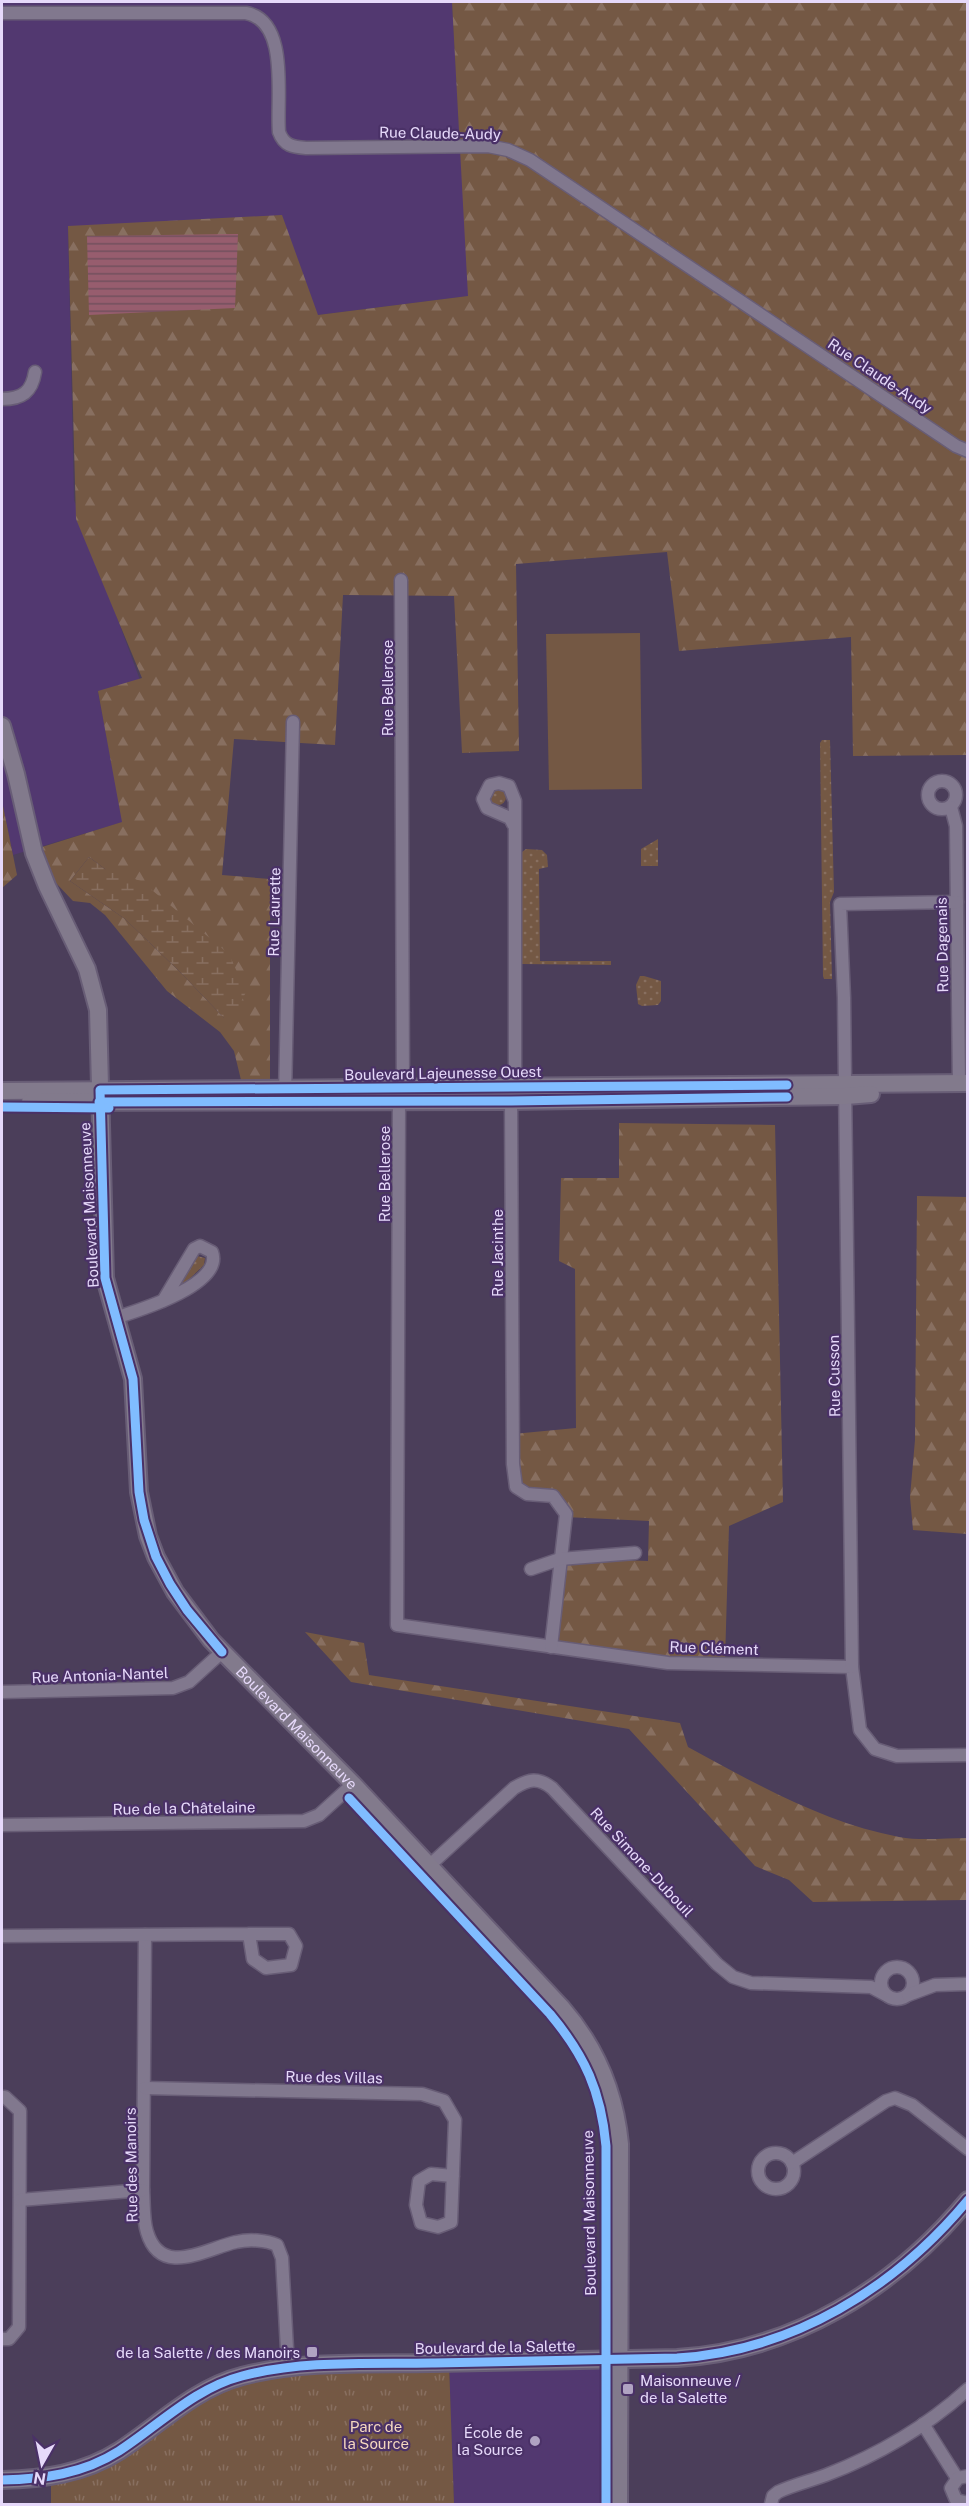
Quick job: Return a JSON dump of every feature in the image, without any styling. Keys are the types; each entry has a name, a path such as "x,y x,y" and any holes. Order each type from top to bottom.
{"street":[{"name":"Rue Claude-Audy","path":"2,13 246,13 256,16 267,26 274,41 277,54 279,132 283,141 289,146 306,148 488,146 516,153 530,160 956,446 968,451"},
{"path":"2,399 16,398 28,392 33,385 35,372"},
{"name":"Rue Bellerose","path":"398,1625 401,580"},
{"name":"Rue Laurette","path":"285,1096 293,722"},
{"name":"Boulevard Maisonneuve","path":"2,726 41,872 93,986 100,1025 104,1269 106,1287 133,1379 139,1492 148,1536 160,1567 175,1592 222,1652 430,1865 570,2018 591,2048 606,2081 620,2144 619,2505"},
{"name":"Rue Dagenais","path":"951,807 956,826 956,1083"},
{"name":"Rue Jacinthe","path":"513,824 513,1464 516,1487 527,1494 553,1496 566,1514 551,1647"},
{"name":"Rue Cusson","path":"852,1667 846,1090 840,904 957,902"},
{"name":"Boulevard Lajeunesse Ouest","path":"2,1091 100,1096 285,1096 846,1090 956,1083"},
{"name":"Boulevard Lajeunesse Ouest","path":"2,1101 100,1096"},
{"path":"115,1318 163,1301 187,1289 206,1274 213,1263 212,1252 205,1247 194,1249 163,1301"},
{"path":"531,1569 561,1559 635,1553"},
{"name":"Rue Clément","path":"398,1625 668,1663 852,1667"},
{"name":"Rue Antonia-Nantel","path":"2,1692 173,1688 189,1682 222,1652"},
{"path":"852,1667 860,1730 875,1749 897,1756 968,1755"},
{"name":"Rue Simone-Dubouil","path":"430,1865 514,1788 529,1780 541,1781 552,1788 717,1964 733,1977 751,1983 870,1987 897,1999 935,1985 968,1984"},
{"name":"Rue de la Châtelaine","path":"2,1825 304,1821 319,1815 353,1784"},
{"path":"2,1936 249,1934"},
{"name":"Rue des Manoirs","path":"145,1935 143,2190 147,2232 154,2246 166,2256 181,2259 237,2241 268,2241 277,2245 282,2258 288,2367"},
{"name":"Rue Simone-Dubouil","path":"858,1986 870,1983 894,1967 904,1968 935,1985"},
{"path":"908,1996 913,1986 911,1973"},
{"path":"883,1975 881,1984 886,1995"},
{"name":"Rue des Villas","path":"145,2088 422,2094 444,2101 455,2121 453,2176 451,2222 438,2227 421,2223 416,2205 419,2181 431,2174 453,2176"},
{"path":"2,2097 5,2097 20,2111 19,2327 9,2338 2,2339"},
{"path":"792,2163 886,2101 895,2098 912,2105 968,2149"},
{"path":"20,2200 143,2190"},
{"name":"Boulevard de la Salette","path":"2,2480 56,2476 94,2464 118,2451 188,2401 215,2385 239,2376 288,2367 618,2360 712,2355 772,2340 809,2325 845,2306 896,2272 930,2243 968,2200"},
{"path":"771,2505 773,2496 778,2492 859,2461 923,2424 968,2389"},
{"path":"923,2424 962,2477 951,2488 953,2497 960,2502 968,2503"}],"shaded area":[{"path":"2,2 452,2 469,296 318,315 68,226 74,500 140,680 98,692 123,822 13,855 2,801"},
{"path":"238,234 235,308 89,315 87,236"},
{"name":"École de la Source","path":"618,2360 619,2504 454,2504 449,2363"}],"green space":[{"path":"452,2 967,2 967,755 853,756 851,637 679,651 667,552 516,564 519,751 462,753 454,596 343,595 335,745 234,739 222,875 270,879 270,1081 241,1080 234,1051 220,1032 167,991 105,915 90,903 73,901 56,883 42,847 122,822 98,691 142,678 76,519 68,226 282,215 318,315 468,296","holes":["89,857 105,869 224,1018 125,919 70,881"]},
{"path":"640,633 642,789 549,790 546,634"},
{"path":"822,740 830,740 834,892 830,902 832,979 824,979 820,743"},
{"path":"495,789 501,789 506,797 504,803 495,805 490,800 490,794"},
{"path":"2,801 17,875 2,888"},
{"path":"658,839 658,866 641,866 641,849"},
{"path":"526,849 542,850 547,855 548,867 539,869 540,961 611,961 611,965 522,964 521,858 522,852"},
{"path":"89,857 105,869 141,881 229,954 246,992 233,1018 224,1018 125,919 70,881"},
{"path":"640,976 661,981 661,1001 658,1005 638,1004 636,985"},
{"path":"619,1123 775,1125 783,1502 729,1526 725,1660 671,1663 551,1647 564,1558 648,1561 649,1521 565,1517 551,1495 517,1486 513,1434 576,1428 575,1269 559,1261 561,1178 619,1178"},
{"path":"917,1196 967,1197 967,1534 913,1530 910,1497 915,1440"},
{"path":"197,1256 205,1258 204,1265 181,1287 178,1286"},
{"path":"305,1632 364,1643 369,1675 680,1723 688,1747 764,1788 817,1812 871,1831 899,1837 967,1838 967,1900 813,1902 789,1880 755,1866 629,1729 351,1682"},
{"name":"Parc de la Source","path":"449,2363 454,2504 51,2504 51,2477 63,2474 239,2377"}],"cycle path":[{"path":"222,1652 187,1610 170,1584 156,1557 144,1520 139,1492 133,1379 105,1278 100,1090 787,1085"},
{"path":"99,1102 511,1101 787,1097"},
{"path":"2,1107 109,1108"},
{"path":"349,1798 550,2014 582,2060 595,2091 604,2126 606,2146 606,2504"},
{"path":"2,2480 62,2474 91,2465 119,2451 178,2408 209,2389 242,2376 265,2371 336,2364 677,2358 720,2353 761,2343 801,2328 839,2309 874,2287 908,2261 968,2200"}],"place":[{"name":"de la Salette / des Manoirs","path":"312,2352"},
{"name":"Maisonneuve / de la Salette","path":"628,2389"},
{"name":"École de la Source","path":"535,2441"}]}
